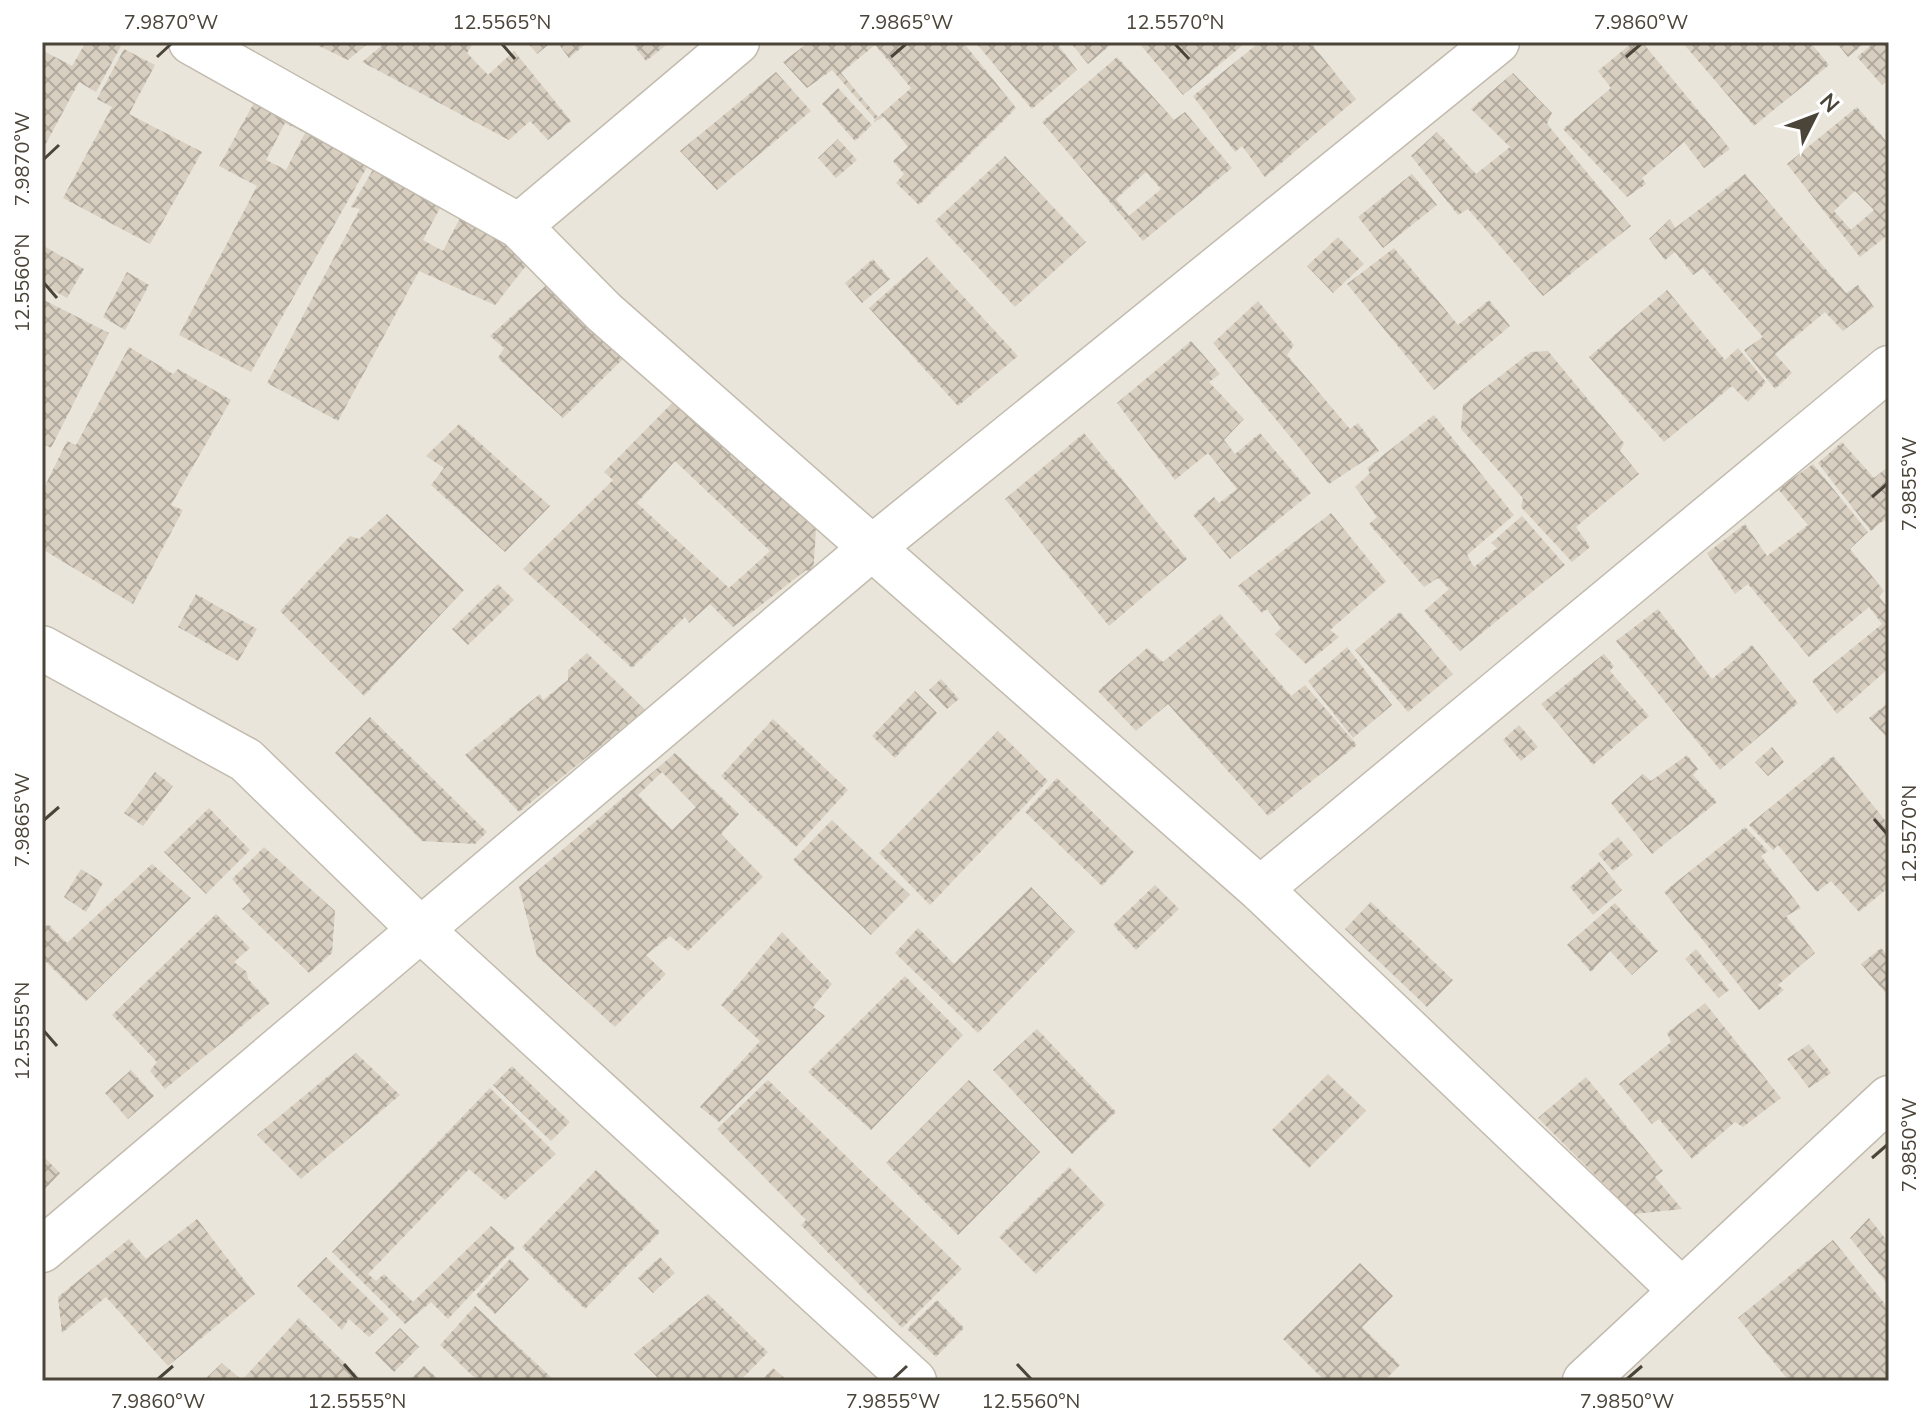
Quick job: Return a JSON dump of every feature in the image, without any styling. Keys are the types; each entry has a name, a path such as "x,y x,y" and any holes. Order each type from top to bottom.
{"street":[{"path":"191,42 519,226 604,312 1260,889 1680,1289"},
{"path":"519,226 737,42"},
{"path":"42,1250 873,547 1497,42"},
{"path":"1260,889 1889,368"},
{"path":"42,648 246,760 419,928 914,1381"},
{"path":"1585,1381 1680,1289 1889,1098"}],"shaded area":[{"path":"42,42 1889,42 1889,1381 42,1381"}],"building":[{"path":"86,42 114,42 121,46 96,92 79,82 42,151 42,50 72,66"},
{"path":"324,42 370,42 348,60 319,46"},
{"path":"386,42 470,42 472,45 467,53 488,75 514,51 571,121 548,140 530,121 509,140 362,62"},
{"path":"527,42 552,42 537,54"},
{"path":"557,42 588,42 569,58"},
{"path":"631,42 670,42 646,61"},
{"path":"809,42 963,42 1016,108 919,205 896,183 904,174 893,161 908,147 884,117 874,122 875,119 832,70 807,88 783,62","holes":["875,45 911,88 878,117 841,73"]},
{"path":"975,42 1056,42 1077,70 1032,109"},
{"path":"1070,42 1114,42 1088,64"},
{"path":"1138,42 1242,42 1244,44 1183,95"},
{"path":"1260,42 1310,42 1356,99 1265,177 1242,146 1235,152 1193,96"},
{"path":"1633,42 1642,42 1730,149 1704,168 1684,142 1642,178 1646,184 1627,197 1563,129 1611,88 1598,71"},
{"path":"1682,42 1810,42 1829,65 1754,126"},
{"path":"1836,42 1866,42 1848,57"},
{"path":"1875,42 1889,42 1889,83 1887,80 1882,85 1857,57"},
{"path":"124,49 155,65 129,114 202,152 150,244 63,198 112,107 97,99"},
{"path":"1117,57 1174,120 1185,112 1232,168 1143,241 1042,122","holes":["1146,172 1161,189 1129,216 1116,199"]},
{"path":"776,72 811,111 717,190 680,151"},
{"path":"1513,73 1552,113 1547,124 1631,226 1543,296 1468,209 1458,215 1411,156 1437,132 1476,174 1510,147 1471,109"},
{"path":"838,88 872,125 855,141 822,104"},
{"path":"255,101 371,160 251,372 179,335 257,186 219,166","holes":["285,123 305,133 286,170 266,160"]},
{"path":"1857,107 1889,144 1889,234 1860,257 1787,164","holes":["1855,191 1874,210 1851,230 1834,211"]},
{"path":"838,139 857,160 836,178 818,158"},
{"path":"1005,156 1086,242 1015,307 935,221"},
{"path":"377,163 537,252 495,305 419,271 338,421 267,383 360,209 351,207","holes":["441,206 460,218 443,251 423,240"]},
{"path":"1412,174 1437,205 1383,248 1358,217"},
{"path":"1745,174 1846,293 1858,285 1874,307 1843,331 1825,312 1775,354 1792,373 1775,389 1744,350 1763,337 1703,268 1693,275 1675,252 1665,260 1649,239 1670,219 1675,228"},
{"path":"1338,237 1364,264 1333,293 1307,266"},
{"path":"42,245 84,269 67,298 42,284"},
{"path":"1394,248 1458,325 1489,300 1510,326 1434,390 1347,284"},
{"path":"927,257 1018,356 958,406 869,308"},
{"path":"873,259 890,279 862,303 845,283"},
{"path":"127,272 149,285 125,330 103,317"},
{"path":"551,281 629,353 563,418 498,358 504,348 490,336"},
{"path":"1667,290 1725,360 1738,348 1766,382 1748,402 1732,386 1664,442 1589,357"},
{"path":"42,299 109,333 51,448 42,443"},
{"path":"1258,301 1294,345 1287,355 1350,429 1358,423 1379,451 1329,484 1213,343"},
{"path":"1191,341 1220,374 1209,382 1244,419 1224,440 1235,454 1260,433 1311,493 1230,559 1193,515 1214,497 1219,503 1237,489 1208,453 1175,480 1117,403"},
{"path":"129,347 173,374 178,369 231,400 171,505 183,510 133,604 42,549 42,492 67,441 76,445"},
{"path":"1548,351 1624,443 1620,451 1639,474 1576,527 1590,547 1572,562 1521,507 1523,498 1461,429 1463,405 1531,352"},
{"path":"686,389 817,515 813,575 806,570 733,627 710,604 689,623 685,617 632,668 523,569 613,480 604,472","holes":["675,461 770,551 729,588 637,503"]},
{"path":"1434,415 1514,515 1467,555 1474,567 1497,548 1491,543 1522,516 1565,565 1460,651 1424,611 1449,589 1438,578 1424,587 1369,524 1377,517 1355,487 1370,473 1367,468"},
{"path":"459,424 550,506 505,552 431,485 444,468 426,456"},
{"path":"1084,433 1187,559 1109,626 1005,499"},
{"path":"1842,442 1874,478 1889,466 1889,525 1884,520 1871,531 1818,463"},
{"path":"1813,464 1868,532 1850,549 1884,591 1879,597 1889,609 1889,668 1837,714 1812,681 1882,624 1869,607 1809,657 1748,584 1735,594 1707,553 1745,524 1767,556 1808,525 1778,489"},
{"path":"1331,513 1386,581 1330,630 1339,637 1306,664 1275,634 1281,628 1267,609 1262,613 1238,586"},
{"path":"387,514 464,590 364,696 280,611 350,536 359,539"},
{"path":"498,584 514,600 468,645 452,629"},
{"path":"196,594 257,629 238,661 178,627"},
{"path":"1658,609 1712,679 1752,645 1798,703 1720,770 1616,641"},
{"path":"1400,612 1453,674 1408,712 1355,650"},
{"path":"1220,614 1291,696 1305,685 1357,745 1268,816 1168,704 1136,731 1098,691 1147,648 1163,662"},
{"path":"1347,647 1392,705 1353,738 1308,681"},
{"path":"587,653 645,710 519,812 465,755 540,694 543,700 568,680 568,670"},
{"path":"1604,654 1614,666 1610,671 1649,716 1593,765 1541,704"},
{"path":"941,679 959,699 947,709 929,690"},
{"path":"915,691 937,713 895,758 872,736"},
{"path":"1889,702 1889,740 1869,718"},
{"path":"370,717 487,832 475,844 422,841 335,753"},
{"path":"773,719 848,790 796,847 721,776"},
{"path":"1519,725 1538,747 1521,761 1503,740"},
{"path":"998,731 1048,781 930,905 879,853"},
{"path":"1772,747 1784,762 1768,776 1755,762"},
{"path":"675,753 739,814 721,834 763,877 688,951 670,936 646,955 666,974 615,1027 537,956 519,887","holes":["662,772 696,807 672,830 638,795"]},
{"path":"1687,755 1698,769 1693,775 1717,802 1652,854 1611,803 1643,774 1651,781"},
{"path":"1833,756 1889,825 1889,887 1859,912 1831,881 1817,892 1778,845 1773,850 1749,825"},
{"path":"155,772 173,786 143,826 124,813"},
{"path":"1057,778 1134,852 1102,886 1025,812"},
{"path":"209,808 250,850 206,894 164,852"},
{"path":"832,820 910,895 871,935 793,860"},
{"path":"1745,827 1768,851 1761,856 1801,908 1786,916 1815,953 1778,985 1784,990 1759,1010 1664,892"},
{"path":"1618,837 1633,855 1613,871 1598,854"},
{"path":"264,847 335,911 332,953 309,973 242,909 251,901 232,879"},
{"path":"1599,862 1622,890 1593,915 1570,887"},
{"path":"152,864 191,898 86,1001 42,958 42,930 48,924 67,943"},
{"path":"81,869 103,883 86,912 64,897"},
{"path":"1155,885 1179,909 1136,950 1113,925"},
{"path":"1031,887 1075,932 978,1033 895,953 918,928 954,964"},
{"path":"1371,902 1453,980 1427,1007 1345,929"},
{"path":"1615,903 1658,951 1632,975 1610,951 1591,972 1567,945"},
{"path":"216,914 250,948 234,962 247,972 248,979 270,1003 165,1089 150,1071 157,1062 112,1015"},
{"path":"782,932 832,984 813,1007 825,1016 719,1122 700,1107 760,1041 721,1005"},
{"path":"1881,948 1889,957 1889,997 1861,964"},
{"path":"1696,949 1729,990 1719,998 1685,959"},
{"path":"905,976 963,1035 871,1130 808,1072"},
{"path":"1705,1003 1781,1098 1743,1127 1735,1122 1692,1159 1659,1119 1652,1124 1619,1084 1671,1042 1667,1033"},
{"path":"1037,1029 1116,1112 1072,1154 993,1070"},
{"path":"1809,1044 1831,1073 1809,1088 1787,1059"},
{"path":"356,1053 400,1095 301,1179 257,1135"},
{"path":"512,1066 570,1122 551,1141 493,1085"},
{"path":"131,1070 154,1096 128,1119 105,1093"},
{"path":"1328,1074 1366,1111 1309,1168 1272,1130"},
{"path":"1586,1077 1663,1171 1655,1177 1682,1209 1634,1214 1538,1118"},
{"path":"768,1080 962,1269 902,1328 801,1225 806,1220 717,1129"},
{"path":"969,1080 1040,1152 958,1235 886,1163"},
{"path":"490,1088 556,1154 505,1200 469,1169 368,1274 376,1281 384,1274 413,1302 491,1226 515,1248 448,1319 431,1302 405,1324 332,1252"},
{"path":"42,1155 60,1173 42,1192"},
{"path":"1069,1167 1105,1205 1036,1274 999,1237"},
{"path":"596,1170 660,1232 585,1309 522,1247"},
{"path":"1869,1218 1889,1243 1889,1286 1850,1238"},
{"path":"197,1219 255,1294 168,1366 106,1297 62,1333 58,1297 129,1239 146,1259"},
{"path":"1833,1240 1889,1309 1889,1381 1789,1381 1738,1318"},
{"path":"326,1257 389,1319 369,1337 349,1319 342,1330 297,1286"},
{"path":"660,1257 675,1273 653,1293 638,1278"},
{"path":"510,1259 529,1279 495,1314 476,1295"},
{"path":"1360,1263 1393,1296 1362,1327 1400,1365 1384,1381 1325,1381 1283,1339"},
{"path":"708,1294 768,1352 740,1381 661,1381 634,1354"},
{"path":"937,1300 964,1328 936,1357 907,1329"},
{"path":"475,1306 555,1381 478,1381 440,1345"},
{"path":"299,1318 363,1381 203,1381 222,1363 242,1380"},
{"path":"400,1328 419,1347 394,1372 375,1353"},
{"path":"424,1366 440,1381 409,1381"},
{"path":"773,1368 788,1381 761,1381"}]}
